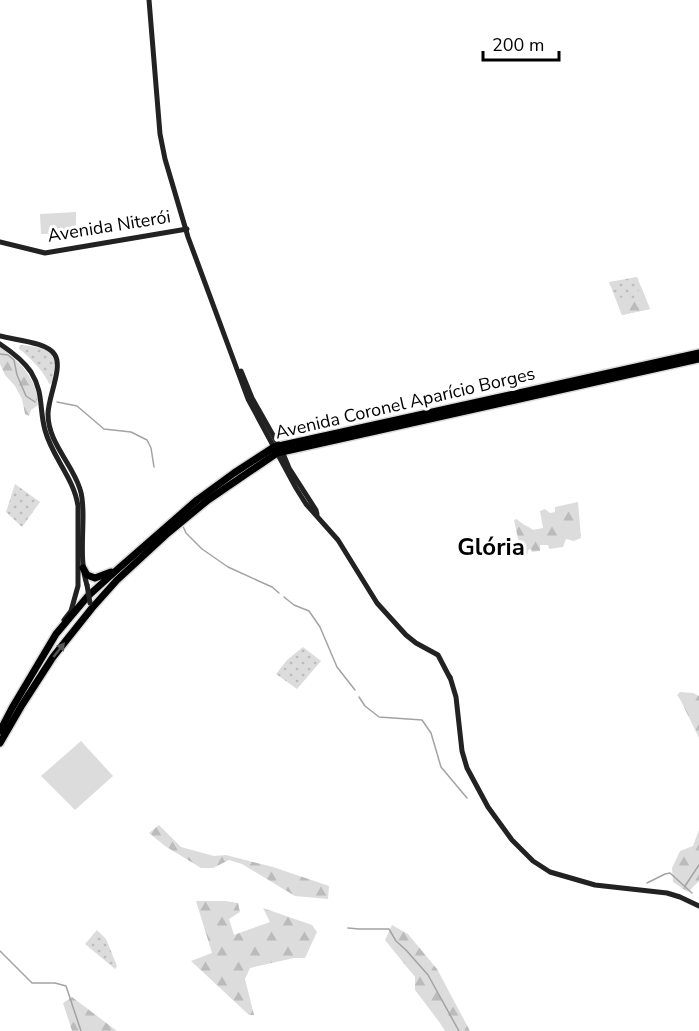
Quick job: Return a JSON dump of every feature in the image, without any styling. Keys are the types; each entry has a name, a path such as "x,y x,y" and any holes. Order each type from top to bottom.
{"main road":[{"path":"149,0 162,149 187,229 248,387 278,449 317,515 341,539 382,609 406,635 440,653 456,697 462,751 467,768 488,807 512,840 533,861 550,872 595,885 667,894 699,906"},
{"name":"Avenida Niterói","path":"0,242 45,253 187,229"},
{"path":"0,336 48,348 56,356 57,372 49,404 49,425 82,495 84,571 90,594 88,609 73,631"},
{"path":"14,353 18,343 32,344"},
{"path":"0,344 14,353 36,382 41,396 45,431 76,495 78,586 71,611 56,634"},
{"name":"Avenida Coronel Aparício Borges","path":"0,732 56,634 88,596 197,500 234,473 278,449 699,353"},
{"name":"Avenida Coronel Aparício Borges","path":"0,743 45,668 117,580 208,500 278,449 699,359"},
{"path":"69,480 78,484"},
{"path":"84,571 95,578 119,568"},
{"path":"412,639 438,655 450,678"},
{"path":"431,651 440,653"}],"green space":[{"path":"76,212 76,233 41,234 40,214"},
{"path":"637,277 650,309 622,315 609,282"},
{"path":"641,287 650,309 622,315 615,297 633,299"},
{"path":"21,345 40,348 51,353 54,364 52,383 49,384 37,365 19,349"},
{"path":"0,347 14,358 35,387 38,405 31,410 29,416 25,414 22,399 0,364"},
{"path":"15,484 40,502 22,527 6,512"},
{"path":"578,502 581,538 574,541 566,539 563,547 549,549 548,545 540,545 540,551 528,550 527,555 519,558 517,553 519,543 514,520 517,519 533,530 543,528 540,511 545,509 550,513 555,512 555,507"},
{"path":"303,647 321,661 297,689 276,674 287,660"},
{"path":"680,692 699,696 699,738 677,695"},
{"path":"81,741 113,776 75,810 41,776"},
{"path":"159,825 181,847 273,867 329,886 328,899 295,896 242,864 229,860 213,868 201,868 165,846 149,833"},
{"path":"699,830 699,881 688,892 673,882 672,868 680,851 693,846"},
{"path":"196,901 238,903 240,912 229,919 234,935 270,922 263,908 312,925 317,932 305,958 294,958 250,968 245,979 254,1015 249,1015 191,961 212,953"},
{"path":"392,925 408,934 437,969 470,1031 445,1031 415,990 415,977 385,940"},
{"path":"97,930 106,939 117,966 115,969 85,944"},
{"path":"72,997 117,1031 72,1031 63,1003"}],"waterway":[{"path":"0,354 8,355 14,360 17,375 26,396 35,402"},
{"path":"57,402 77,406 104,429 131,432 147,440 151,448 154,467"},
{"path":"182,524 186,533 202,549 228,567 272,587 279,593"},
{"path":"284,597 294,605 309,611 320,627 337,667 355,690"},
{"path":"359,697 365,706 379,717 422,720 431,733 441,767 467,798"},
{"path":"685,886 699,865"},
{"path":"647,883 670,873 692,893"},
{"path":"348,928 389,929 396,941 428,975 459,1031"},
{"path":"0,951 32,983 55,983 66,986 81,1031"}],"district":[{"name":"Glória","path":"491,547"}]}
